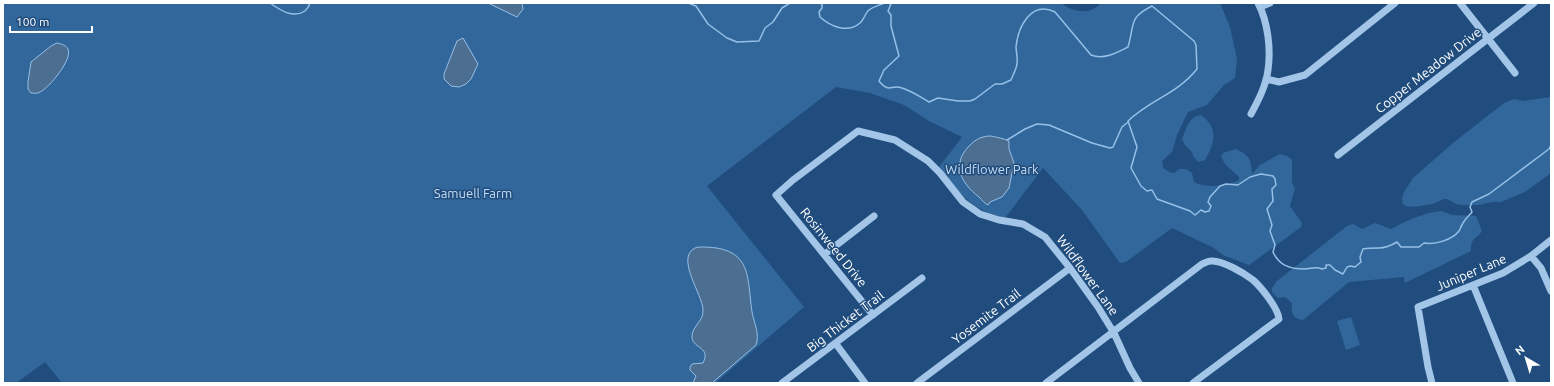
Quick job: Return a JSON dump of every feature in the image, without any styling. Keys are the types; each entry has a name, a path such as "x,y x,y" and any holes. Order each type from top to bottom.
{"street":[{"path":"1252,114 1259,100 1268,70 1268,31 1259,5 1270,3"},
{"path":"1266,78 1279,82 1305,75 1395,3"},
{"path":"1460,3 1515,73"},
{"name":"Copper Meadow Drive","path":"1338,156 1534,3"},
{"name":"Wildflower Lane","path":"776,195 792,180 858,131 895,140 928,161 940,173 963,202 980,214 999,220 1023,224 1045,237 1070,268 1098,307 1114,333 1130,368 1139,383"},
{"name":"Rosinweed Drive","path":"776,195 826,254 874,315"},
{"path":"826,254 874,216"},
{"name":"Juniper Lane","path":"1432,383 1418,307 1504,273 1531,256 1551,240"},
{"path":"1531,256 1541,268 1551,291"},
{"path":"1046,383 1209,260 1220,262 1254,281 1275,307 1279,318 1193,383"},
{"name":"Yosemite Trail","path":"917,383 1070,268"},
{"name":"Big Thicket Trail","path":"782,383 922,278"},
{"path":"1473,285 1513,383"},
{"path":"836,344 865,383"}],"green space":[{"name":"Samuell Farm","path":"3,3 1061,3 1076,11 1087,11 1097,7 1101,3 1220,3 1230,27 1237,59 1235,78 1224,85 1207,105 1188,112 1177,135 1172,152 1162,161 1163,168 1174,173 1179,169 1186,169 1192,173 1194,182 1216,186 1229,184 1239,180 1239,177 1225,164 1221,156 1223,153 1236,149 1247,156 1250,161 1252,174 1260,165 1280,154 1287,156 1292,160 1292,182 1295,189 1290,206 1302,223 1301,227 1249,265 1223,255 1214,248 1172,228 1126,262 1120,263 1082,210 1043,168 1005,218 993,215 974,205 967,199 953,185 939,167 962,137 929,121 904,105 870,93 836,87 707,186 804,307 715,383 62,383 45,362 16,383 3,383"},
{"path":"1551,97 1551,173 1525,192 1501,202 1492,202 1479,205 1456,204 1447,199 1433,204 1413,207 1403,204 1402,198 1404,192 1413,178 1453,143 1504,103 1514,99 1523,101"},
{"path":"1201,115 1211,125 1214,136 1211,148 1205,160 1198,162 1182,139 1193,118"},
{"path":"1441,211 1452,215 1476,216 1482,231 1472,241 1471,251 1405,283 1404,277 1349,282 1303,320 1294,317 1292,303 1285,297 1278,298 1272,292 1272,288 1277,281 1347,226 1353,224 1362,229 1375,223 1391,229 1415,218"},
{"path":"1351,317 1360,345 1346,350 1337,321"}],"shaded area":[{"path":"488,3 522,3 523,9 517,17"},
{"path":"463,38 478,64 471,79 466,84 459,87 451,86 444,79 444,74 457,41"},
{"path":"57,43 68,49 69,54 64,66 49,85 38,93 31,93 28,89 28,82 31,62"},
{"path":"991,136 1009,141 1009,149 1014,163 1009,188 1002,197 990,202 988,205 967,186 963,180 960,173 960,160 974,141 979,138"},
{"path":"704,247 720,249 731,253 739,259 744,266 757,333 757,341 756,345 712,383 693,383 696,376 690,370 690,367 692,364 703,363 705,354 704,351 693,342 692,338 693,330 702,318 703,310 702,303 689,268 688,260 690,253 695,248"}],"waterway":[{"path":"270,3 282,11 291,14 305,11 310,3"},
{"path":"688,3 696,6 708,24 727,38 737,42 759,41 765,28 773,22 782,8 790,3"},
{"path":"819,3 822,4 822,8 819,12 820,17 839,28 850,28 855,26 861,22 869,10 884,3"},
{"path":"888,3 891,4 888,11 891,15 891,26 899,56 884,70 879,81 888,88 898,87 906,89 929,102 938,98 970,101 995,84 1002,84 1011,80 1017,65 1016,47 1020,31 1027,18 1039,10 1047,9 1055,12 1091,55 1101,57 1110,55 1128,47 1132,27 1136,18 1144,10 1152,6 1194,41 1196,45 1197,69 1181,85 1136,114 1128,121 1137,147 1131,168 1141,186 1147,191 1152,190 1157,199 1190,211 1195,215 1201,210 1205,212 1209,211 1211,206 1208,202 1210,197 1220,186 1226,184 1238,185 1250,177 1261,174 1273,176 1276,185 1272,189 1273,201 1267,209 1272,225 1270,231 1275,245 1273,252 1281,263 1289,267 1322,269 1326,268 1326,265 1330,265 1335,270 1343,274 1347,267 1355,267 1361,262 1360,257 1363,249 1384,247 1397,242 1401,247 1419,247 1424,243 1433,243 1448,239 1459,231 1464,221 1472,212 1470,207 1472,202 1489,194 1549,149 1551,145"},
{"path":"1007,140 1025,129 1037,124 1049,125 1092,143 1110,148 1113,147 1122,127 1128,122"}],"park label":[{"name":"Wildflower Park","path":"992,169"}]}
